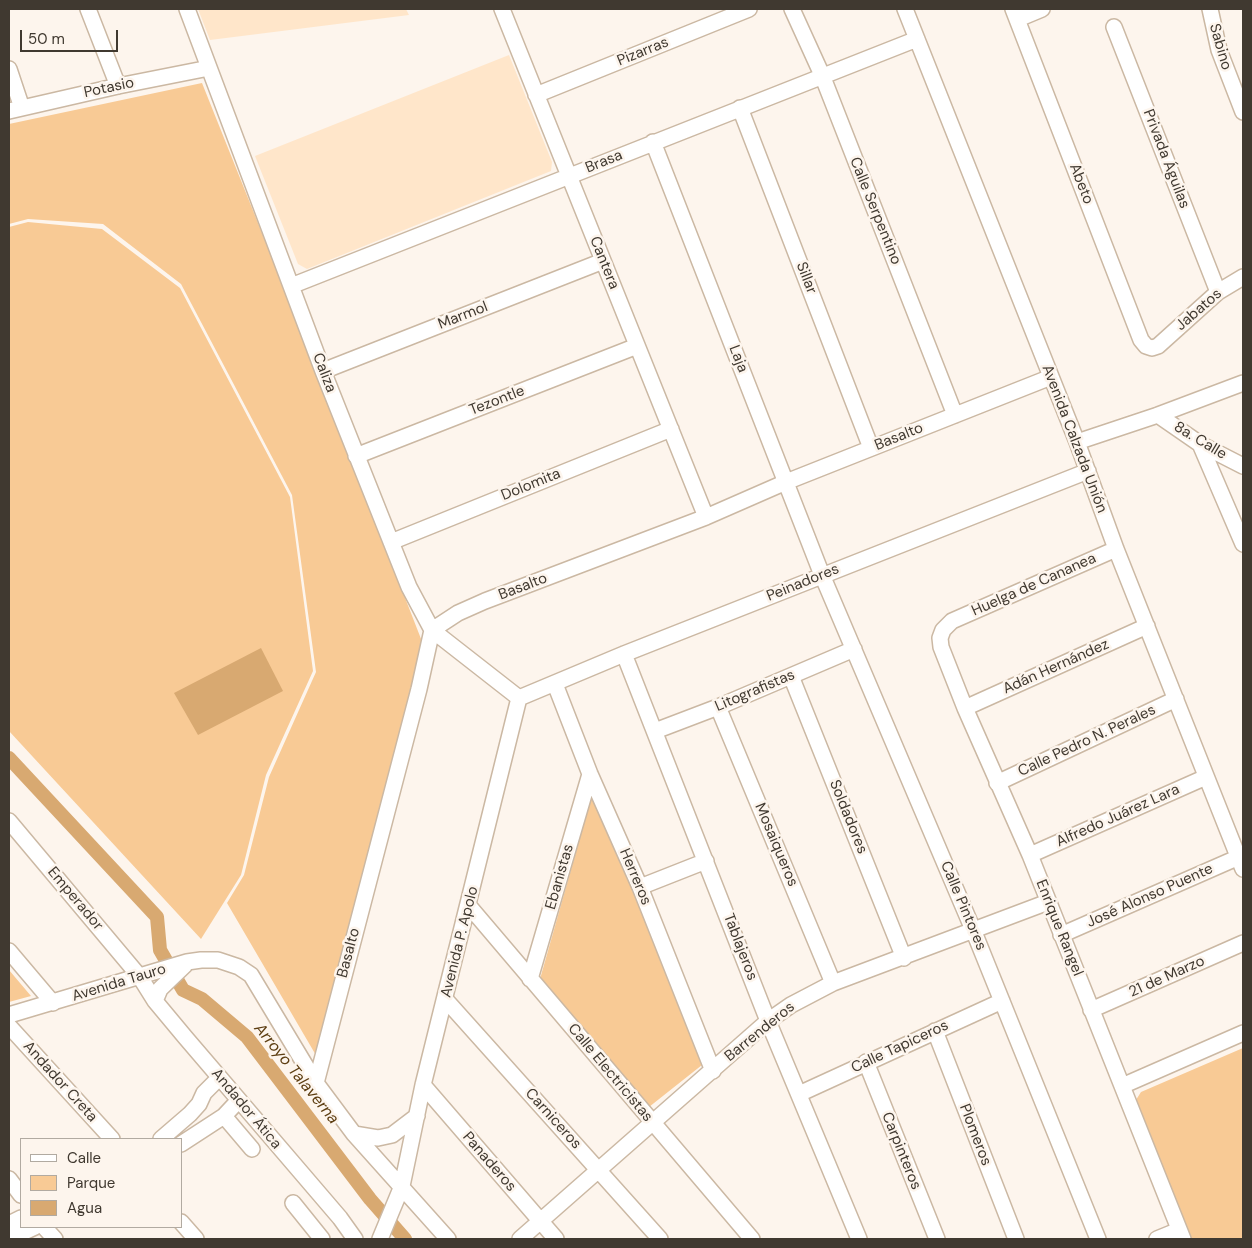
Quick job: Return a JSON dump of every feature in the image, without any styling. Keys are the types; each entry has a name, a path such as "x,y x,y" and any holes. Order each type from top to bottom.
{"street":[{"path":"88,9 118,86"},
{"name":"Caliza","path":"186,9 323,371 409,587 432,630 519,698"},
{"name":"Cantera","path":"504,9 536,95 706,517"},
{"name":"Pizarras","path":"536,95 750,9"},
{"name":"Calle Serpentino","path":"792,9 822,76 956,415"},
{"name":"Avenida Calzada Unión","path":"905,9 1077,442 1116,549 1206,777 1240,852"},
{"path":"1016,14 1042,9"},
{"name":"Sabino","path":"1210,9 1219,50 1243,112"},
{"name":"Abeto","path":"1016,14 1141,340 1146,346 1152,348 1158,346"},
{"name":"Privada Águilas","path":"1114,27 1218,292"},
{"name":"Brasa","path":"291,286 917,38"},
{"name":"Potasio","path":"16,109 209,68"},
{"path":"9,69 16,109"},
{"name":"Sillar","path":"740,108 871,448"},
{"name":"Laja","path":"654,142 822,575"},
{"name":"Marmol","path":"323,371 603,262"},
{"name":"Jabatos","path":"1158,346 1218,292 1243,277"},
{"name":"Tezontle","path":"356,456 637,346"},
{"name":"Basalto","path":"316,1083 419,689 432,630 458,613 486,601 706,517 786,482 1051,377"},
{"path":"1077,442 1158,415 1243,383"},
{"name":"8a. Calle","path":"1158,415 1200,444 1243,466"},
{"name":"Dolomita","path":"391,542 671,429"},
{"path":"1200,444 1243,544"},
{"name":"Peinadores","path":"519,698 822,575 1088,471"},
{"name":"Huelga de Cananea","path":"952,621 1116,549"},
{"name":"Calle Pintores","path":"822,575 974,932 1098,1239"},
{"name":"Enrique Rangel","path":"952,621 943,630 940,638 941,647 997,783 1030,855 1181,1235"},
{"name":"Adán Hernández","path":"965,708 1147,626"},
{"name":"Litografistas","path":"655,731 718,707 854,649"},
{"name":"Tablajeros","path":"624,654 768,1021 859,1239"},
{"name":"Soldadores","path":"791,676 904,958"},
{"name":"Herreros","path":"555,684 590,774 640,887 713,1071"},
{"name":"Avenida P. Apolo","path":"380,1239 402,1186 423,1086 519,698"},
{"name":"Calle Pedro N. Perales","path":"997,783 1176,699"},
{"name":"Mosaiqueros","path":"718,707 833,984"},
{"name":"Ebanistas","path":"530,980 590,774"},
{"name":"Alfredo Juárez Lara","path":"1030,855 1206,777"},
{"name":"Emperador","path":"9,821 145,976"},
{"name":"José Alonso Puente","path":"1062,935 1240,852"},
{"path":"640,887 706,861"},
{"name":"Barrenderos","path":"520,1239 768,1021 807,996 833,984 974,932 1048,902"},
{"name":"Calle Electricistas","path":"469,906 652,1124 752,1239"},
{"name":"21 de Marzo","path":"1091,1010 1243,943"},
{"path":"9,951 53,1003"},
{"name":"Avenida Tauro","path":"9,1015 193,961 218,960 239,967 251,975 316,1083"},
{"path":"158,995 193,961"},
{"name":"Andador Ática","path":"145,976 238,1101 340,1218 355,1239"},
{"name":"Carniceros","path":"445,999 660,1239"},
{"name":"Calle Tapiceros","path":"799,1094 1002,1001"},
{"name":"Andador Creta","path":"9,1026 111,1138"},
{"name":"Plomeros","path":"935,1031 1016,1239"},
{"path":"1122,1086 1243,1033"},
{"name":"Carpinteros","path":"866,1062 936,1239"},
{"path":"162,1138 190,1114 199,1104 204,1094 220,1078"},
{"path":"316,1083 354,1134 448,1239"},
{"name":"Panaderos","path":"423,1086 556,1239"},
{"path":"182,1143 224,1116 238,1101"},
{"path":"224,1116 252,1149"},
{"path":"354,1134 378,1138 392,1135 417,1116"},
{"path":"9,1179 20,1194"},
{"path":"293,1203 319,1238 340,1218"},
{"path":"182,1223 196,1239"},
{"path":"9,1239 33,1228"},
{"path":"45,1228 55,1239"},
{"path":"1157,1239 1181,1235"}],"shaded area":[{"path":"198,9 406,9 409,15 210,40"},
{"path":"509,55 552,162 551,171 307,269 298,264 255,156"}],"green space":[{"path":"202,83 423,644 317,1057 227,903 244,875 269,777 316,672 292,495 181,284 103,224 28,219 9,224 9,124"},
{"path":"28,222 102,229 180,288 290,497 313,671 266,775 241,875 201,939 9,731 9,227"},
{"path":"593,792 702,1065 649,1107 540,979"},
{"path":"9,970 31,996 9,1002"},
{"path":"1243,1048 1243,1239 1191,1239 1134,1103 1141,1092"}],"water":[{"path":"261,648 283,691 198,735 174,693"}],"waterway":[{"name":"Arroyo Talaverna","path":"9,758 157,917 160,950 183,990 202,999 247,1037 370,1199 405,1239"}]}
